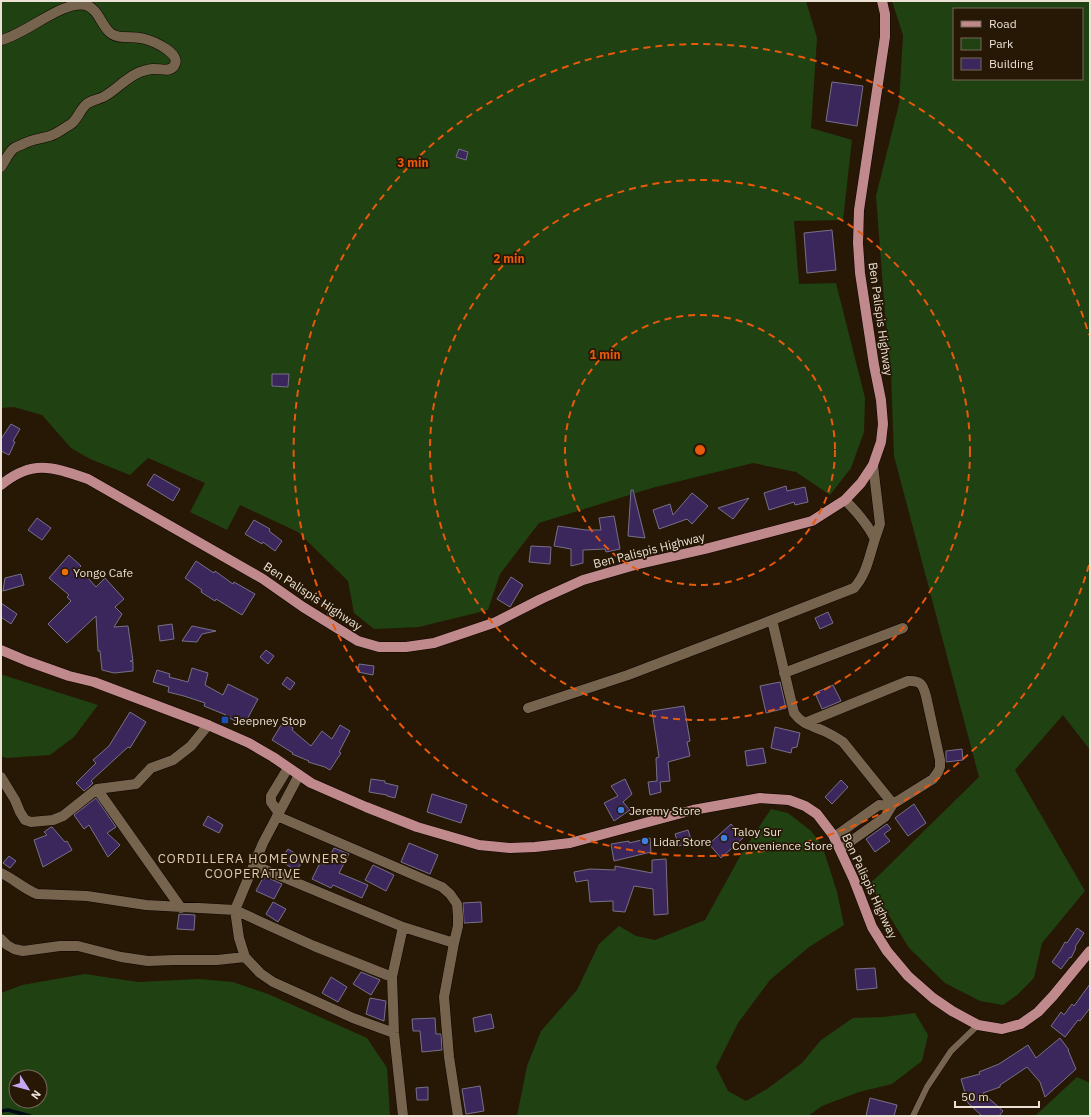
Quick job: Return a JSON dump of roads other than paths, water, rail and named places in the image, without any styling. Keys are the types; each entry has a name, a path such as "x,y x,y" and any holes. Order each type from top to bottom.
{"main road":[{"name":"Ben Palispis Highway","path":"1,485 22,471 32,468 61,470 88,478 262,579 303,608 358,641 379,647 406,647 440,641 496,622 541,599 584,580 635,565 705,549 812,521 845,500 861,483 872,465 881,442 883,424 881,400 860,273 858,236 859,210 884,37 885,14 882,1"},
{"name":"Ben Palispis Highway","path":"1,650 69,676 94,682 208,725 249,743 311,783 417,827 479,845 510,848 570,843 693,810 760,798 789,800 805,806 817,814 834,837 854,880 872,926 887,951 908,976 933,998 952,1011 978,1025 1002,1029 1021,1024 1038,1012 1090,951"}],"street":[{"path":"1,40 7,39 19,33 61,8 76,4 87,6 96,13 101,22 113,35 118,37 146,39 156,43 171,52 175,57 176,63 174,67 169,70 150,69 139,72 104,97 87,103 73,122 57,132 30,140 13,149 1,167"},
{"path":"528,708 628,675 854,588 867,567 880,524 872,465"},
{"path":"845,500 856,511 869,528 875,539"},
{"path":"772,620 794,713 805,724 829,733 843,742 892,805"},
{"path":"784,673 903,628"},
{"path":"805,724 908,681 916,680 920,683 926,696 940,760 938,772 933,779 892,805 885,817 840,849"},
{"path":"1,777 25,820 31,822 53,820 62,816 97,789 136,784 151,768 173,760 191,746 208,725"},
{"path":"288,768 270,796 271,802 278,814 442,887 450,894 457,904 458,926 444,997 449,1057 458,1116"},
{"path":"298,775 263,843 235,910 239,938 245,957 260,973 274,982 354,1018 394,1033"},
{"path":"97,789 181,908"},
{"path":"834,837 879,805 892,805"},
{"path":"254,865 402,927 454,943"},
{"path":"1,873 10,877 31,892 37,894 87,896 146,906 235,910 314,946 392,977"},
{"path":"402,927 392,977 394,1033 403,1116"},
{"path":"1,939 14,949 23,951 60,946 78,946 148,962 174,960 217,960 245,957"}],"lane":[{"path":"913,1116 927,1087 951,1051 978,1025"}],"waterway":[{"path":"1,1111 8,1110 30,1116"}],"place":[{"name":"Yongo Cafe","path":"65,572"},
{"name":"Jeepney Stop","path":"225,720"},
{"name":"Jeremy Store","path":"621,810"},
{"name":"Taloy Sur Convenience Store","path":"724,838"},
{"name":"Lidar Store","path":"645,841"}],"district":[{"name":"CORDILLERA HOMEOWNERS COOPERATIVE","path":"253,866"}]}
